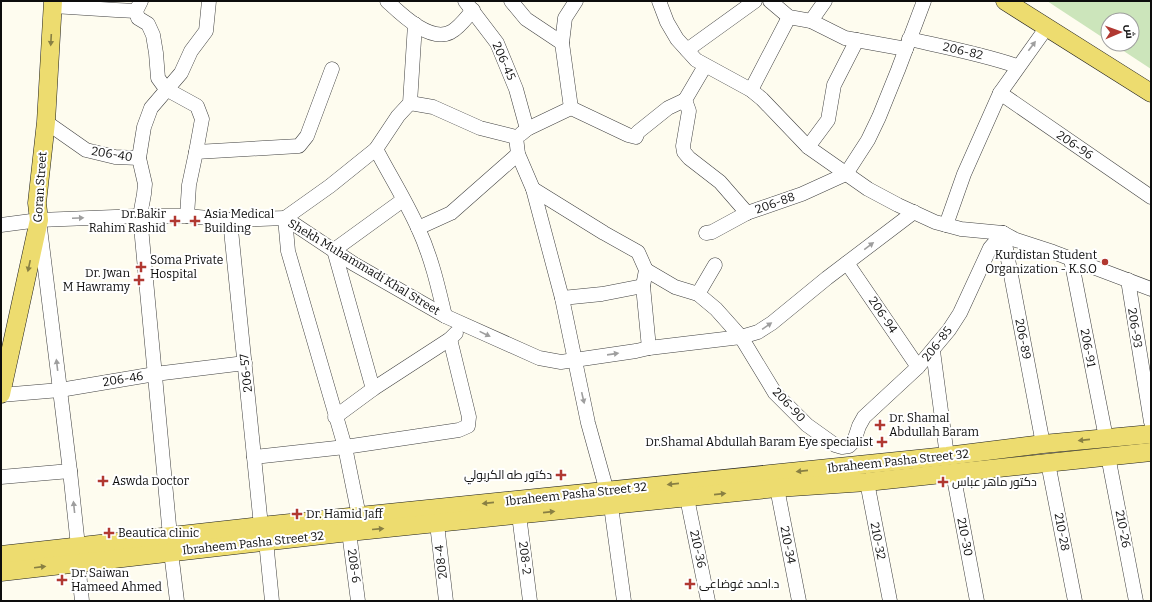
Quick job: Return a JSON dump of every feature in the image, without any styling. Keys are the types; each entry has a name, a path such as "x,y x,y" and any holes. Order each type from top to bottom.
{"main road":[{"path":"1005,1 1151,93"},
{"path":"1028,1 1151,82"},
{"name":"Goran Street","path":"1,394 39,220 37,203 46,122 53,3"},
{"name":"Ibraheem Pasha Street 32","path":"264,534 349,532 437,524 519,515 609,498 688,498 777,488 867,482 1043,444 1151,434"},
{"name":"Ibraheem Pasha Street 32","path":"1,572 78,555 264,534 359,516 609,498 950,464 1048,463 1151,452"},
{"name":"Ibraheem Pasha Street 32","path":"1,555 78,555"}],"street":[{"path":"177,601 140,216 145,184 138,158 144,127 151,108 181,73 191,51 206,31 209,1"},
{"path":"387,1 406,18 428,33 437,34 449,33 458,27 469,6"},
{"path":"510,1 526,18 562,43"},
{"path":"571,108 562,43 565,18 576,1"},
{"path":"659,1 672,30 683,46 696,60 751,90 762,99 808,147 883,198 946,226 976,231 1002,233 1016,240 1041,247 1151,289"},
{"path":"688,50 755,1"},
{"path":"751,90 789,17 770,1"},
{"path":"811,21 824,1"},
{"path":"846,174 868,140 879,117 924,1"},
{"path":"53,3 116,10 138,6 138,18 148,24 153,35 158,78 166,89 197,106 202,119 190,185 187,216"},
{"name":"206-45","path":"469,6 497,43 516,89 527,129"},
{"name":"206-82","path":"789,17 811,21 845,38 965,51 1017,66"},
{"path":"359,516 345,447 335,417 288,251 285,218 330,186 376,150 398,116 410,103 415,24"},
{"path":"946,226 964,174 1000,92 1017,66 1047,27"},
{"path":"808,147 828,120 834,85 857,40"},
{"path":"571,108 628,135 636,137 638,132 668,108 685,100 705,66"},
{"path":"196,152 299,146 307,136 332,69"},
{"name":"206-96","path":"1000,92 1151,197"},
{"path":"685,100 689,111 683,146 684,152 689,158 720,182 747,213"},
{"path":"410,103 433,107 480,128 516,138"},
{"path":"516,138 527,129 571,108"},
{"name":"206-40","path":"46,122 86,150 115,157 138,158"},
{"path":"516,138 518,154 533,189 562,298 588,423 609,498 624,601"},
{"path":"376,150 418,228 438,284 445,316"},
{"path":"418,228 451,213 518,154"},
{"name":"206-88","path":"706,233 712,232 747,213 802,194 846,174"},
{"path":"533,189 604,233 638,252 646,270 643,286 649,348"},
{"path":"373,389 334,250 403,200"},
{"name":"Shekh Muhammadi Khal Street","path":"1,225 39,220 140,216 187,216 230,220 285,218 354,264 445,316 538,358 561,362 649,348 741,337 758,332 772,323 914,212"},
{"path":"39,220 70,471 82,601"},
{"name":"206-57","path":"230,220 254,457 272,601"},
{"name":"206-85","path":"854,441 864,417 918,368 949,330 960,313 990,248 1002,233"},
{"name":"206-89","path":"1002,233 1043,444"},
{"name":"206-91","path":"1071,259 1106,438"},
{"name":"206-94","path":"847,263 918,368"},
{"path":"646,270 675,287 698,294 715,265"},
{"name":"206-93","path":"1128,280 1151,422"},
{"path":"562,298 602,294 643,286"},
{"name":"206-90","path":"698,294 716,309 741,337 775,392 807,425 835,445 842,447 849,446 854,441"},
{"path":"335,417 373,389 450,339 464,324"},
{"path":"254,457 345,447 460,430 468,426 469,417 450,339"},
{"name":"210-30","path":"933,351 950,464 977,601"},
{"name":"206-46","path":"1,394 60,390 155,374 245,363"},
{"name":"210-26","path":"1108,456 1136,601"},
{"name":"210-28","path":"1048,463 1075,601"},
{"path":"1,477 70,471"},
{"name":"210-32","path":"867,482 890,601"},
{"name":"210-34","path":"777,488 799,601"},
{"name":"210-36","path":"688,498 708,601"},
{"name":"208-2","path":"519,515 530,601"},
{"name":"208-4","path":"437,524 446,601"},
{"name":"208-6","path":"349,532 358,601"}],"green space":[{"path":"1047,1 1151,1 1151,69 1125,52 1140,52 1140,12 1100,12 1100,36"}],"place":[{"name":"Dr.Bakir Rahim Rashid","path":"175,221"},
{"name":"Asia Medical Building","path":"195,221"},
{"name":"Kurdistan Student Organization - K.S.O","path":"1105,262"},
{"name":"Soma Private Hospital","path":"141,267"},
{"name":"Dr. Jwan M Hawramy","path":"139,280"},
{"name":"Dr. Shamal Abdullah Baram","path":"880,425"},
{"name":"Dr.Shamal Abdullah Baram Eye specialist","path":"882,442"},
{"name":"دكتور طه الكربولي","path":"561,475"},
{"name":"Aswda Doctor","path":"103,481"},
{"name":"دكتور ماهر عباس","path":"943,482"},
{"name":"Dr. Hamid Jaff","path":"297,514"},
{"name":"Beautica clinic","path":"109,533"},
{"name":"Dr. Saiwan Hameed Ahmed","path":"62,580"},
{"name":"د.احمد غوضاعی","path":"690,584"}]}
